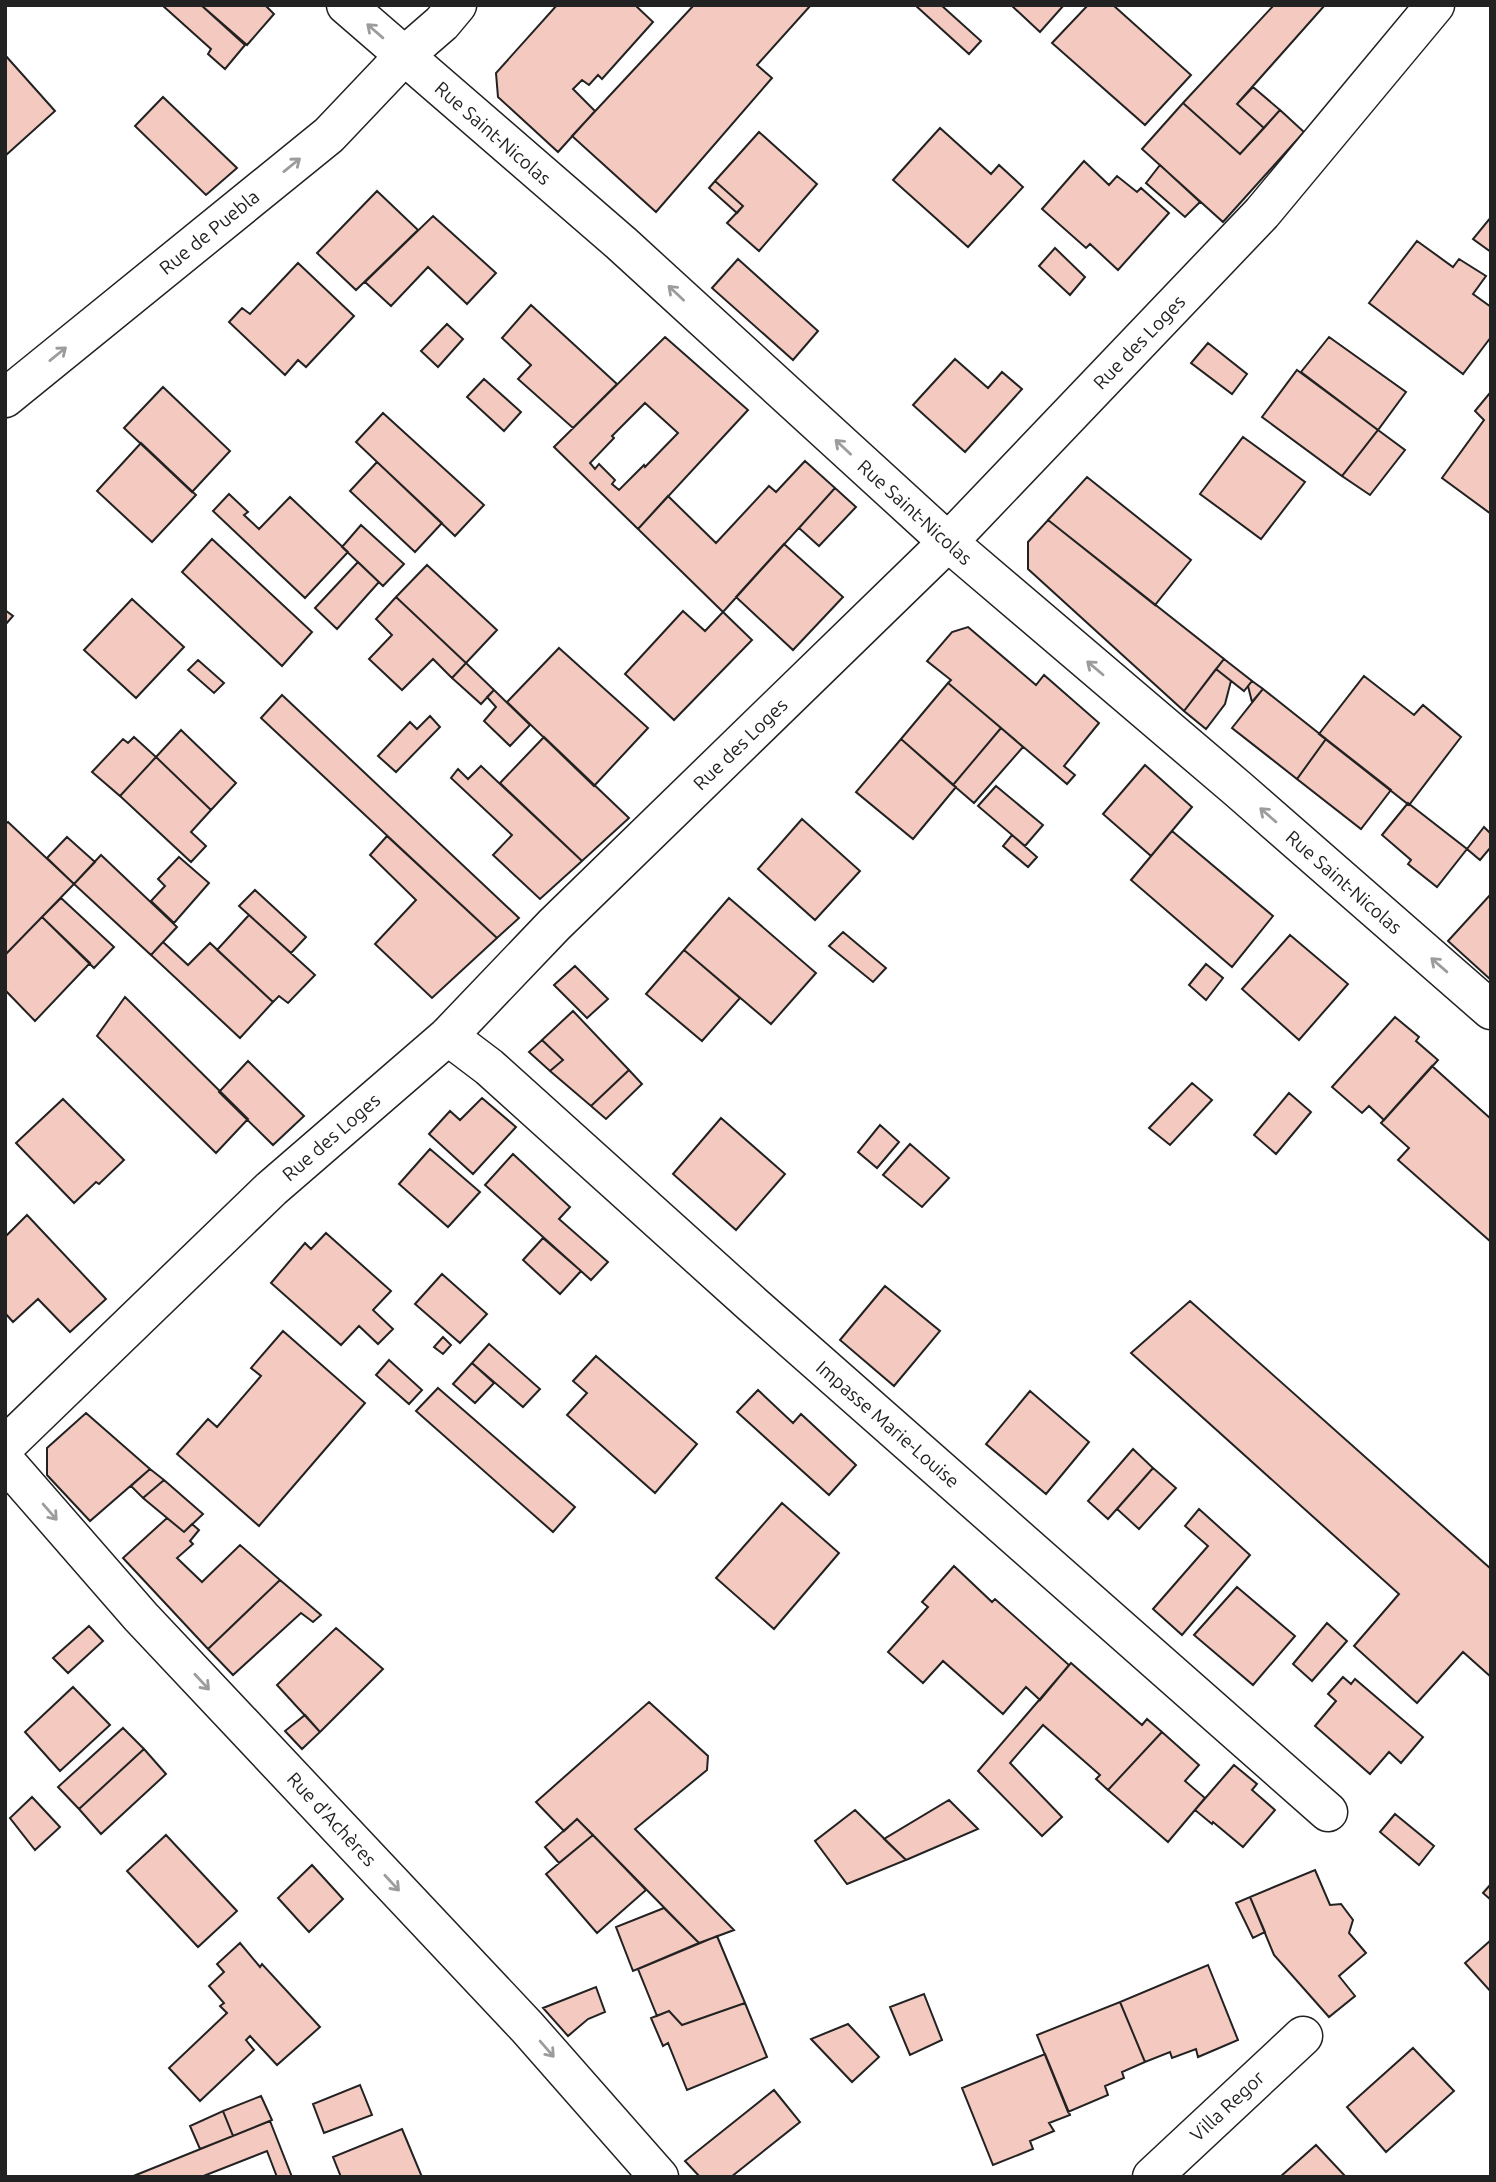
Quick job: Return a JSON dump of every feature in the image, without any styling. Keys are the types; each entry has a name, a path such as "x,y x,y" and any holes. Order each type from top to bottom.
{"street":[{"name":"Rue Saint-Nicolas","path":"346,5 621,243 948,542 1238,789 1491,1010"},
{"name":"Rue de Puebla","path":"5,398 329,135 457,5"},
{"name":"Rue des Loges","path":"5,1446 271,1189 448,1036 554,925 948,542 1262,213 1435,5"},
{"name":"Impasse Marie-Louise","path":"448,1036 489,1067 753,1306 1328,1812"},
{"name":"Rue d'Achères","path":"5,1461 141,1617 527,2026 659,2177"},
{"name":"Villa Regor","path":"1152,2177 1303,2036"}],"building":[{"path":"162,5 201,5 245,45 225,69 208,54 211,49"},
{"path":"201,5 265,5 274,14 247,45"},
{"path":"557,5 635,5 653,22 602,79 598,75 589,85 582,80 573,89 595,111 558,152 498,97 496,73"},
{"path":"694,5 811,5 757,65 772,78 656,212 572,136"},
{"path":"915,5 941,5 981,41 969,54"},
{"path":"1011,5 1064,5 1040,32"},
{"path":"1088,5 1113,5 1191,75 1145,125 1052,43"},
{"path":"1274,5 1325,5 1237,104 1264,128 1240,154 1183,103"},
{"path":"5,55 55,111 5,156"},
{"path":"1253,87 1280,110 1264,128 1237,104"},
{"path":"163,97 237,168 206,195 135,126"},
{"path":"1183,103 1240,154 1280,110 1304,132 1223,222 1142,149"},
{"path":"940,128 991,174 999,165 1023,187 968,247 893,180"},
{"path":"759,132 817,184 759,251 727,223 743,206 715,181"},
{"path":"1084,161 1109,185 1117,176 1137,192 1141,188 1169,213 1118,270 1090,244 1086,248 1042,209"},
{"path":"1160,165 1200,202 1185,217 1146,183"},
{"path":"715,181 743,206 737,213 709,188"},
{"path":"377,191 418,230 356,290 317,253"},
{"path":"433,216 496,273 467,304 428,267 391,306 365,282"},
{"path":"1491,217 1491,252 1473,239"},
{"path":"1417,241 1453,267 1459,259 1486,276 1473,294 1491,307 1491,337 1463,374 1369,303"},
{"path":"1055,248 1085,277 1070,295 1039,266"},
{"path":"738,259 818,331 793,360 712,288"},
{"path":"298,263 354,316 306,367 298,360 285,375 229,322 242,308 250,314"},
{"path":"531,305 617,384 573,428 518,379 531,365 502,338"},
{"path":"447,324 463,339 438,367 421,351"},
{"path":"665,337 748,410 638,529 554,447","holes":["645,403 678,433 619,490 612,484 615,480 599,464 595,469 590,463"]},
{"path":"1329,337 1406,392 1378,430 1301,372"},
{"path":"1208,343 1247,374 1232,394 1191,363"},
{"path":"955,359 988,388 1002,372 1022,389 965,452 913,405"},
{"path":"1297,370 1378,430 1342,476 1262,417"},
{"path":"484,379 521,412 504,431 467,397"},
{"path":"163,387 230,451 192,492 124,428"},
{"path":"1489,394 1491,514 1442,478 1484,420 1475,411"},
{"path":"383,413 484,505 455,536 356,442"},
{"path":"1378,430 1405,450 1370,495 1342,476"},
{"path":"1243,437 1305,482 1261,539 1200,494"},
{"path":"141,443 196,495 152,542 97,491"},
{"path":"805,461 835,488 723,612 638,529 668,496 716,543 769,486 776,492"},
{"path":"377,462 442,523 415,552 350,491"},
{"path":"1087,477 1191,560 1155,605 1048,520"},
{"path":"835,488 856,507 819,546 799,528"},
{"path":"229,494 248,512 244,515 259,529 290,497 348,552 305,598 213,511"},
{"path":"1048,520 1224,659 1184,711 1028,569 1028,542"},
{"path":"361,525 404,564 383,586 342,547"},
{"path":"212,539 312,632 282,666 182,572"},
{"path":"784,544 843,597 793,650 736,597"},
{"path":"358,562 379,582 337,629 315,608"},
{"path":"427,565 497,630 466,663 396,597"},
{"path":"396,597 466,663 452,678 433,659 402,690 369,659 392,635 376,619"},
{"path":"132,599 184,647 136,698 84,650"},
{"path":"5,610 13,616 5,625"},
{"path":"683,611 705,631 723,612 752,640 674,720 625,674"},
{"path":"968,627 1036,685 1044,675 1099,723 1064,766 1075,775 1067,784 948,683 951,680 927,661 952,632"},
{"path":"559,648 648,728 594,786 507,702"},
{"path":"1224,659 1252,681 1244,691 1216,669"},
{"path":"198,660 224,683 214,693 188,670"},
{"path":"466,663 494,690 481,704 452,678"},
{"path":"1216,669 1231,681 1225,704 1206,729 1184,711"},
{"path":"1364,676 1414,715 1423,705 1461,737 1409,805 1319,734"},
{"path":"1252,681 1263,689 1252,702 1248,686"},
{"path":"948,683 1001,728 953,785 901,739"},
{"path":"1263,689 1326,739 1297,779 1232,728"},
{"path":"494,690 530,725 510,746 484,721 496,707 487,697"},
{"path":"282,695 519,918 497,938 261,718"},
{"path":"430,716 440,727 396,772 378,756 410,722 417,729"},
{"path":"1001,728 1023,747 974,803 953,785"},
{"path":"181,730 236,783 211,810 156,757"},
{"path":"134,737 156,757 120,796 92,772 123,739 128,743"},
{"path":"544,737 629,818 582,861 500,783"},
{"path":"901,739 956,787 913,839 856,792"},
{"path":"1326,739 1391,790 1361,829 1297,779"},
{"path":"156,757 211,810 191,832 206,846 191,862 120,796"},
{"path":"1145,765 1192,807 1151,856 1103,814"},
{"path":"481,766 582,861 540,899 493,855 512,835 451,778 458,769 468,779"},
{"path":"996,786 1043,825 1025,846 978,806"},
{"path":"1408,803 1467,849 1437,887 1408,864 1411,860 1382,835"},
{"path":"802,819 860,871 815,920 758,869"},
{"path":"8,822 74,884 5,955 5,824"},
{"path":"1484,827 1491,834 1491,847 1480,860 1467,849"},
{"path":"1172,831 1273,916 1232,967 1131,880"},
{"path":"1012,835 1037,857 1028,867 1003,846"},
{"path":"387,836 497,938 432,998 375,944 416,900 370,855"},
{"path":"67,837 95,862 74,884 47,858"},
{"path":"101,855 177,927 151,955 74,884"},
{"path":"179,857 209,883 174,923 151,901 165,886 158,879"},
{"path":"255,890 306,937 291,953 239,906"},
{"path":"1491,895 1491,980 1448,941"},
{"path":"61,898 114,947 94,968 42,917"},
{"path":"729,898 816,973 771,1024 684,950"},
{"path":"249,915 315,975 288,1003 279,996 273,1002 217,950"},
{"path":"42,917 90,963 35,1021 5,990 5,955"},
{"path":"843,932 886,968 873,982 829,946"},
{"path":"1290,935 1348,984 1299,1040 1242,989"},
{"path":"163,942 188,965 210,943 273,1002 240,1038 151,955"},
{"path":"684,950 740,998 702,1041 646,994"},
{"path":"1206,964 1223,978 1206,1000 1189,985"},
{"path":"575,966 608,999 587,1018 554,985"},
{"path":"125,997 248,1119 216,1153 97,1036"},
{"path":"573,1011 629,1070 591,1106 550,1071 563,1060 542,1040"},
{"path":"1395,1017 1419,1037 1416,1041 1438,1060 1384,1120 1369,1106 1362,1113 1332,1087"},
{"path":"542,1040 563,1060 550,1071 529,1052"},
{"path":"248,1061 304,1116 273,1145 219,1092"},
{"path":"1432,1066 1491,1119 1491,1242 1398,1160 1409,1148 1381,1123"},
{"path":"629,1070 642,1084 606,1119 591,1106"},
{"path":"1192,1083 1212,1100 1170,1145 1149,1128"},
{"path":"1289,1093 1311,1112 1276,1154 1254,1135"},
{"path":"482,1098 516,1127 473,1174 429,1134 450,1111 460,1120"},
{"path":"63,1099 124,1160 74,1203 16,1143"},
{"path":"721,1118 785,1174 736,1230 673,1174"},
{"path":"880,1125 899,1142 877,1168 858,1152"},
{"path":"910,1144 949,1178 922,1207 883,1175"},
{"path":"430,1149 480,1192 448,1227 399,1184"},
{"path":"513,1154 570,1207 559,1219 608,1262 591,1280 485,1185"},
{"path":"27,1215 106,1299 70,1332 38,1299 13,1322 5,1313 5,1237"},
{"path":"326,1233 391,1291 373,1310 393,1329 378,1344 359,1326 341,1345 271,1283 305,1243 311,1249"},
{"path":"543,1238 581,1271 560,1294 523,1260"},
{"path":"442,1274 487,1314 460,1343 415,1304"},
{"path":"885,1286 940,1331 894,1386 840,1340"},
{"path":"1190,1301 1491,1569 1491,1677 1463,1652 1417,1703 1354,1646 1399,1594 1131,1353"},
{"path":"283,1331 365,1403 259,1526 177,1454 208,1419 217,1427 261,1376 251,1368"},
{"path":"443,1337 451,1345 443,1354 434,1347"},
{"path":"489,1344 540,1389 523,1407 472,1363"},
{"path":"596,1356 697,1444 655,1493 567,1415 587,1393 573,1381"},
{"path":"389,1360 422,1390 409,1404 376,1375"},
{"path":"472,1363 494,1383 475,1403 453,1384"},
{"path":"438,1388 575,1507 553,1532 416,1411"},
{"path":"758,1390 793,1423 801,1414 856,1465 829,1495 737,1412"},
{"path":"1030,1391 1089,1442 1046,1494 986,1444"},
{"path":"86,1413 150,1469 90,1521 47,1475 47,1448"},
{"path":"1133,1449 1153,1468 1108,1519 1088,1501"},
{"path":"1153,1468 1176,1488 1139,1529 1117,1509"},
{"path":"150,1469 164,1480 143,1498 131,1486"},
{"path":"164,1480 203,1514 184,1532 143,1498"},
{"path":"782,1503 839,1553 774,1629 716,1578"},
{"path":"1199,1509 1250,1555 1182,1635 1153,1609 1208,1546 1185,1526"},
{"path":"167,1518 184,1532 192,1524 199,1530 190,1541 193,1544 177,1558 202,1582 240,1545 280,1580 208,1649 123,1558"},
{"path":"954,1566 992,1602 995,1599 1069,1665 1040,1700 1026,1687 1003,1714 943,1661 923,1683 888,1652 928,1607 922,1602"},
{"path":"280,1580 321,1615 313,1622 301,1613 233,1675 208,1649"},
{"path":"1237,1587 1295,1636 1253,1685 1194,1635"},
{"path":"1327,1623 1347,1641 1312,1681 1293,1664"},
{"path":"89,1626 103,1641 68,1673 53,1658"},
{"path":"336,1628 383,1669 320,1732 277,1685"},
{"path":"1071,1663 1142,1725 1147,1719 1162,1732 1108,1790 1096,1779 1100,1775 1043,1725 1010,1763 1062,1817 1042,1836 978,1771"},
{"path":"1343,1677 1351,1684 1355,1679 1423,1737 1401,1763 1389,1752 1370,1774 1315,1726 1336,1701 1328,1694"},
{"path":"73,1687 110,1725 60,1771 25,1732"},
{"path":"649,1702 708,1756 707,1770 635,1829 734,1930 699,1943 577,1819 564,1831 536,1802"},
{"path":"305,1715 320,1732 302,1749 285,1731"},
{"path":"123,1728 144,1749 79,1809 58,1787"},
{"path":"1162,1732 1199,1765 1185,1781 1205,1798 1168,1842 1108,1790"},
{"path":"144,1749 166,1774 101,1834 79,1809"},
{"path":"1234,1765 1257,1784 1252,1790 1275,1810 1243,1847 1195,1810"},
{"path":"32,1797 60,1827 35,1850 10,1818"},
{"path":"949,1800 978,1829 906,1860 884,1839"},
{"path":"855,1810 906,1860 847,1884 815,1841"},
{"path":"1395,1814 1434,1846 1419,1865 1380,1832"},
{"path":"577,1819 593,1835 559,1863 545,1847"},
{"path":"166,1835 237,1911 198,1947 127,1871"},
{"path":"593,1835 646,1890 597,1933 546,1874"},
{"path":"312,1865 343,1899 309,1932 278,1898"},
{"path":"1315,1870 1330,1905 1341,1904 1353,1920 1349,1933 1366,1953 1339,1976 1355,1996 1329,2017 1274,1955 1250,1897"},
{"path":"1491,1884 1491,1900 1483,1893"},
{"path":"1250,1897 1265,1932 1253,1938 1236,1903"},
{"path":"664,1908 699,1943 633,1971 616,1927"},
{"path":"717,1936 745,2003 682,2025 669,2011 657,2016 638,1969"},
{"path":"1491,1940 1491,1992 1465,1963"},
{"path":"240,1943 320,2027 277,2065 250,2036 246,2040 254,2050 200,2101 169,2068 227,2013 220,2006 224,2003 209,1986 224,1972 217,1964"},
{"path":"1208,1965 1238,2040 1198,2057 1196,2049 1172,2058 1170,2052 1145,2062 1120,2002"},
{"path":"596,1987 605,2012 588,2019 568,2036 543,2008"},
{"path":"924,1994 942,2040 910,2055 890,2007"},
{"path":"1120,2002 1145,2062 1122,2072 1124,2078 1105,2086 1108,2095 1068,2112 1037,2035"},
{"path":"745,2003 767,2057 687,2090 668,2043 663,2046 651,2018 669,2011 682,2025"},
{"path":"848,2024 879,2057 852,2082 811,2039"},
{"path":"1413,2048 1454,2091 1386,2152 1347,2107"},
{"path":"1045,2054 1070,2115 1049,2123 1054,2131 1030,2141 1033,2149 993,2165 962,2088"},
{"path":"360,2085 372,2115 324,2133 313,2104"},
{"path":"774,2090 800,2122 731,2177 700,2177 685,2161"},
{"path":"261,2096 272,2120 233,2136 223,2111"},
{"path":"223,2111 233,2136 200,2149 190,2126"},
{"path":"270,2121 292,2177 277,2177 267,2151 201,2177 131,2177"},
{"path":"402,2129 422,2177 341,2177 333,2157"},
{"path":"1316,2145 1346,2177 1280,2177"}]}
